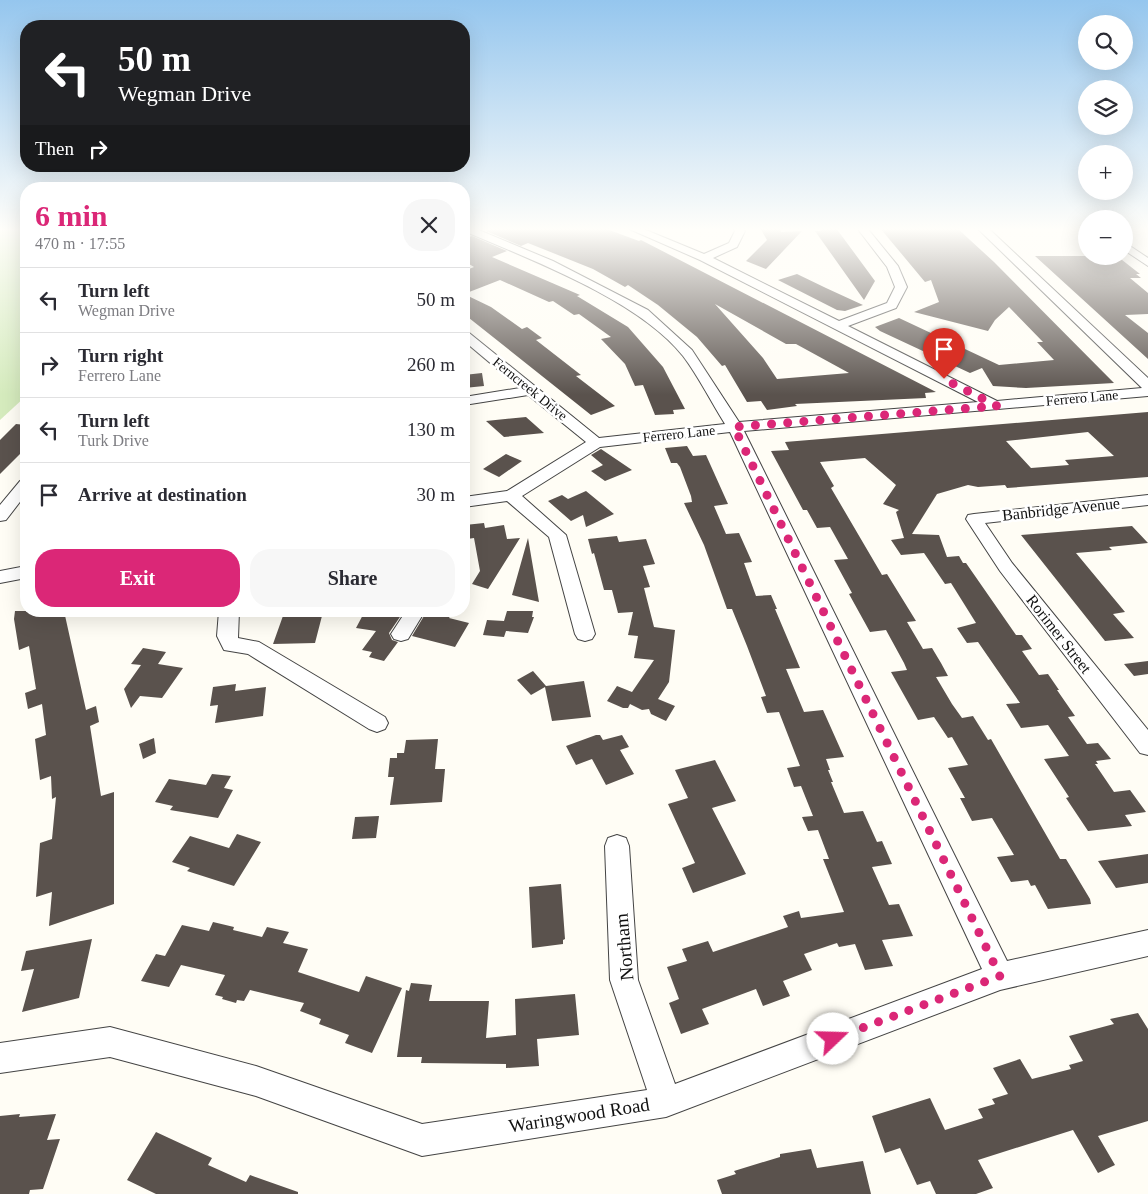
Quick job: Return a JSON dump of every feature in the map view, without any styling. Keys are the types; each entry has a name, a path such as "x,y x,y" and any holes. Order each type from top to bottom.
{"street":[{"path":"588,284 644,314 687,353 734,427 1000,976"},
{"path":"756,284 997,406"},
{"path":"840,325 892,305 900,287 899,284"},
{"path":"1041,284 1148,386"},
{"name":"Ferncreek Drive","path":"470,340 596,443"},
{"path":"470,400 531,390"},
{"name":"Ferrero Lane","path":"470,501 511,495 596,443 734,427 1148,392"},
{"path":"0,516 20,491"},
{"path":"511,495 556,535 585,634"},
{"name":"Banbridge Avenue","path":"974,519 1148,500"},
{"name":"Rorimer Street","path":"974,519 1006,567 1148,746"},
{"path":"0,578 20,573"},
{"path":"229,617 227,636 231,645 252,647 377,724"},
{"path":"401,634 412,617"},
{"name":"Northam","path":"617,846 624,980 666,1102"},
{"name":"Waringwood Road","path":"0,1058 110,1042 256,1081 422,1140 666,1102 1000,976 1148,943"}],"green space":[{"path":"0,284 20,284 20,402 0,420"}],"building":[{"path":"470,284 490,284 470,292"},
{"path":"508,284 554,284 580,295 577,296 628,327 663,367 685,409 673,410 674,414 655,415 643,385 635,386 625,364 601,339 611,337 579,314 574,315 553,301 549,302"},
{"path":"619,284 726,284 936,392 925,393 926,398 795,404 797,406 767,410 761,401 747,402 725,365 722,366 697,337 658,305 628,285 625,287","holes":["715,304 786,344 796,344 849,373 777,379 763,358"]},
{"path":"785,284 818,284 863,305 845,311 837,310"},
{"path":"852,284 873,284 864,300"},
{"path":"932,284 1016,284 1114,383 1026,388 993,386 982,368 970,373 875,327 899,318 999,365 1054,360 1037,342 1043,342 1009,307 995,320 988,331 914,312 939,302"},
{"path":"1065,284 1137,284 1148,293 1148,314 1125,315 1148,333 1148,359"},
{"path":"470,297 491,307 522,329 527,327 542,338 536,340 581,375 576,376 615,406 591,415 470,319"},
{"path":"482,373 484,386 470,387 470,374"},
{"path":"1148,412 1148,477 1007,488 1005,485 978,487 968,485 937,494 912,534 939,535 947,557 959,556 963,563 966,563 1016,635 1022,635 1032,649 1022,651 1039,675 1048,674 1075,716 1068,717 1087,744 1098,743 1111,759 1096,761 1098,764 1095,764 1114,792 1130,790 1146,812 1125,815 1132,826 1088,831 1066,798 1069,797 1044,759 1069,756 1048,725 1021,728 1006,704 1020,703 978,642 967,643 957,628 976,623 951,583 945,584 924,553 901,555 891,540 904,538 896,512 899,510 883,504 896,485 865,458 820,462 834,486 831,488 882,575 887,574 916,621 907,622 923,649 932,648 941,663 948,676 936,677 952,704 962,718 973,716 988,740 991,739 1060,859 1066,859 1090,899 1091,904 1048,909 1035,885 1031,886 1028,880 1011,882 997,857 1014,855 992,818 972,821 960,798 965,798 948,768 968,765 952,737 948,738 934,717 918,720 891,672 907,670 904,663 886,630 870,632 849,594 852,593 834,560 848,559 830,527 817,528 807,510 803,510 771,451 789,450 785,442","holes":["1088,432 1114,456 1065,460 1069,465 1031,468 1006,441"]},
{"path":"526,417 544,433 504,437 486,421"},
{"path":"16,424 20,424 20,454 0,474 0,440"},
{"path":"687,446 693,456 706,455 728,504 714,506 726,534 739,533 752,562 744,563 756,596 771,595 800,668 786,669 804,712 823,710 844,757 826,759 833,782 831,782 844,813 863,811 877,842 882,841 892,864 872,867 889,905 899,904 913,936 882,940 893,966 865,970 855,944 839,947 837,943 804,954 812,970 783,981 790,996 763,1006 756,989 702,1009 709,1024 681,1034 669,1003 679,999 667,967 687,961 682,949 708,941 713,952 788,927 783,916 799,911 801,918 844,912 823,859 829,859 818,830 808,831 802,817 813,816 801,786 794,787 787,768 800,766 779,712 767,713 761,697 766,696 747,646 732,609 727,609 704,545 684,503 692,502 680,467 677,463 671,463 665,448"},
{"path":"601,449 632,470 605,481 591,471 603,465 591,455"},
{"path":"506,454 522,461 499,477 483,469"},
{"path":"586,491 614,514 586,527 583,515 571,521 548,501 562,495 568,499"},
{"path":"484,523 485,528 504,525 507,539 520,538 488,589 472,584 480,571 474,538 470,539 470,524"},
{"path":"1132,526 1148,543 1109,547 1112,550 1076,553 1125,612 1113,614 1134,638 1105,641 1021,535"},
{"path":"617,536 619,542 646,539 655,564 643,566 650,587 644,588 654,627 675,630 669,682 658,699 675,706 666,721 651,714 649,709 642,710 630,704 628,708 623,708 607,701 617,686 632,692 654,660 634,658 638,636 628,635 633,612 618,613 612,590 604,590 594,553 592,554 588,539"},
{"path":"528,538 539,602 512,595"},
{"path":"15,611 20,611 20,617 65,617 86,710 96,706 99,722 90,726 101,796 114,792 114,904 49,926 52,892 36,897 40,843 52,839 56,797 52,799 51,776 40,780 35,739 46,735 42,704 28,709 25,693 36,689 29,646 19,650 14,619"},
{"path":"507,611 533,611 532,617 534,617 528,633 506,631 504,637 483,635 487,620 504,621"},
{"path":"283,617 322,617 315,643 273,644"},
{"path":"362,617 400,617 389,633 392,640 398,642 384,661 369,657 372,652 362,650 376,631 356,628"},
{"path":"423,617 450,617 469,623 455,647 412,636"},
{"path":"143,648 166,652 158,664 183,668 162,698 140,696 131,708 124,689 141,665 131,664"},
{"path":"1148,661 1148,674 1134,676 1124,664"},
{"path":"533,671 546,686 584,681 591,717 552,721 545,687 531,695 517,680"},
{"path":"236,684 235,691 266,687 263,716 215,723 218,705 210,706 213,687"},
{"path":"600,735 603,740 622,735 629,747 620,750 634,774 606,785 592,759 576,765 566,746"},
{"path":"154,738 156,753 143,759 139,744"},
{"path":"438,739 435,769 445,769 442,802 390,805 394,777 388,777 390,758 397,758 397,753 404,753 406,740"},
{"path":"715,760 736,801 712,808 746,874 693,893 682,868 695,863 668,804 688,798 675,770"},
{"path":"212,774 231,776 224,788 233,790 218,818 170,810 173,806 155,802 169,779 206,785"},
{"path":"379,816 376,838 352,839 355,817"},
{"path":"237,834 261,842 234,886 187,871 190,868 172,862 190,836 229,848"},
{"path":"1148,854 1148,883 1116,888 1098,861"},
{"path":"561,884 565,939 563,944 532,948 529,887"},
{"path":"213,922 234,927 233,930 262,937 267,927 289,932 283,943 308,949 298,972 359,992 366,976 402,988 372,1053 345,1043 349,1035 319,1024 321,1019 300,1011 304,1003 250,990 244,1001 237,1000 236,1003 222,999 223,997 215,995 225,975 181,965 169,987 141,981 156,954 165,956 182,925 209,931"},
{"path":"92,939 79,998 22,1012 34,969 21,971 26,951"},
{"path":"411,983 432,985 429,1001 489,1001 486,1038 516,1035 515,999 575,994 579,1035 537,1039 539,1066 506,1068 506,1064 421,1063 422,1057 397,1057 406,990 409,991"},
{"path":"1138,1013 1148,1029 1148,1121 1098,1136 1115,1165 1098,1173 1073,1130 978,1160 993,1188 976,1194 936,1194 930,1181 917,1185 900,1148 885,1153 872,1116 930,1098 945,1130 983,1118 978,1109 995,1104 992,1099 1008,1094 993,1068 1020,1059 1032,1079 1071,1069 1069,1065 1083,1061 1069,1036 1114,1024 1110,1019"},
{"path":"20,1114 19,1117 56,1114 47,1140 60,1139 43,1189 30,1190 29,1194 0,1194 0,1116"},
{"path":"156,1132 212,1158 208,1165 246,1182 250,1175 298,1192 298,1194 156,1194 127,1180"},
{"path":"811,1149 817,1168 863,1161 871,1194 722,1194 717,1180 736,1174 734,1171 780,1157 780,1154"}],"route":[{"path":"833,1039 1000,976 734,427 997,406 944,379"}]}
